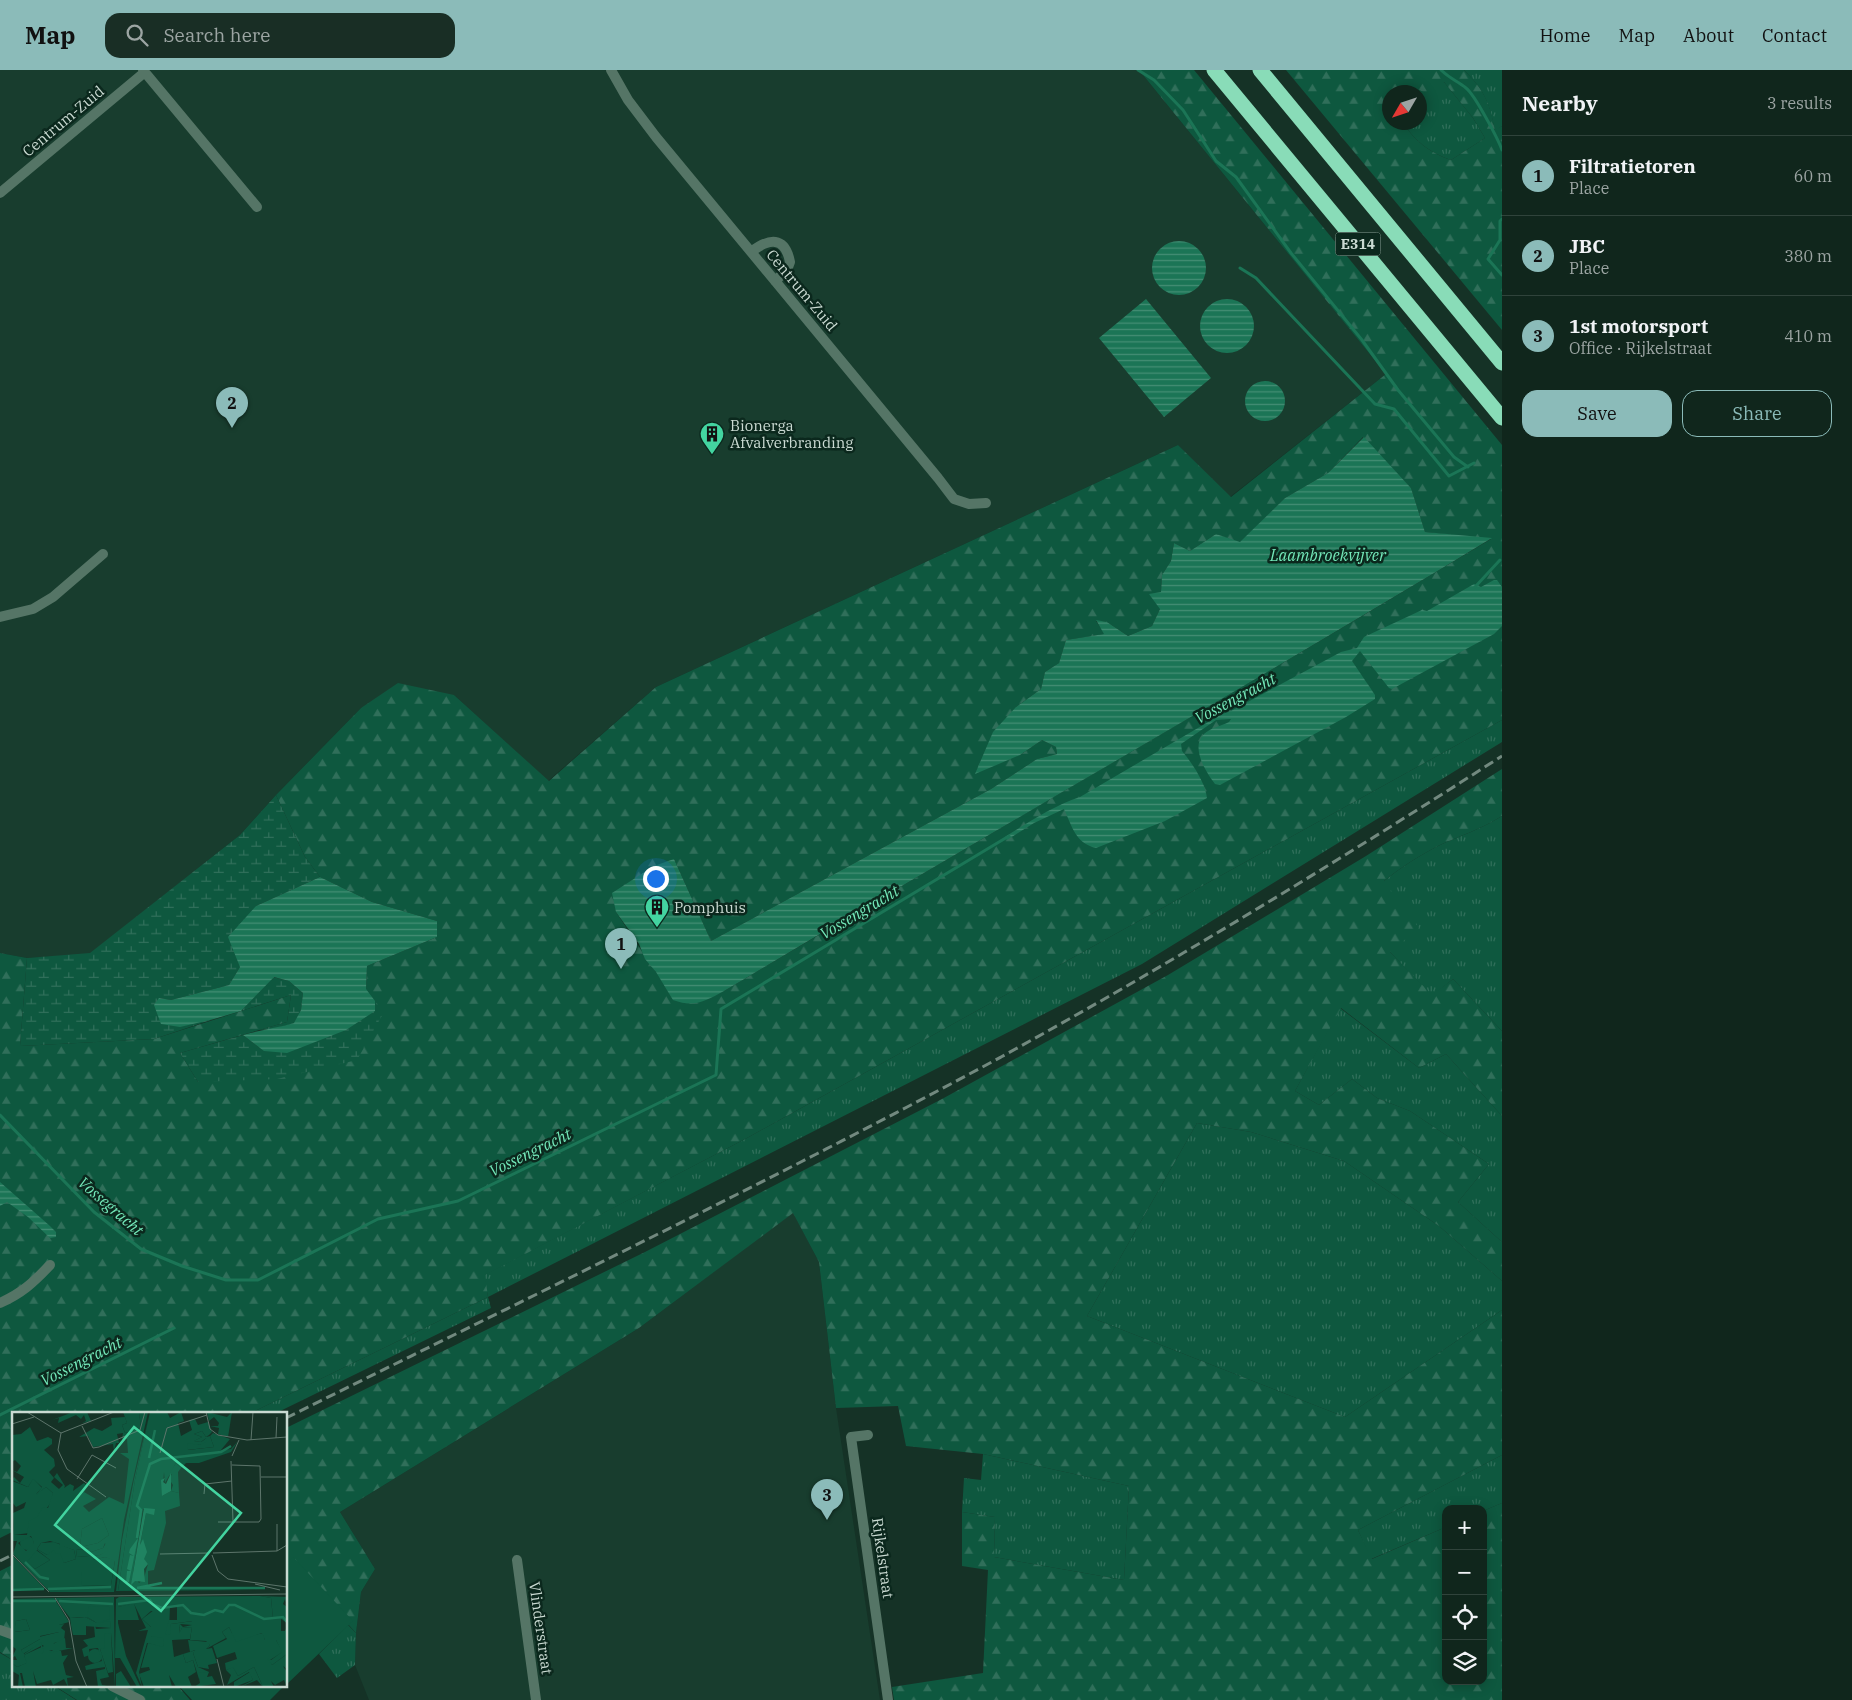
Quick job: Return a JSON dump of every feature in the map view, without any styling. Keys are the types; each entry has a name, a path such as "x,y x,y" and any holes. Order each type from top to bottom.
{"highway":[{"name":"E314","path":"1214,70 1502,418"},
{"name":"E314","path":"1260,70 1502,363"}],"street":[{"name":"Centrum-Zuid","path":"611,70 628,100 656,138 954,499 968,504 986,503"},
{"name":"Centrum-Zuid","path":"0,192 144,71 257,207"},
{"path":"751,252 760,244 768,242 777,241 785,247 790,262 787,270 775,281"},
{"path":"0,617 33,609 53,598 104,554"},
{"path":"0,1303 17,1296 31,1286 50,1265"},
{"name":"Rijkelstraat","path":"868,1435 851,1437 888,1700"},
{"name":"Vlinderstraat","path":"517,1560 536,1700"},
{"path":"116,1688 140,1700"}],"shaded area":[{"path":"0,70 1139,70 1386,374 1230,497 1178,445 656,687 548,781 454,695 361,708 276,795 240,835 90,954 27,958 0,953"},
{"path":"793,1212 819,1262 836,1408 880,1700 369,1700 355,1665 356,1633 361,1592 375,1569 340,1512 639,1328"}],"green space":[{"path":"1139,70 1194,70 1502,445 1502,720 747,1138 485,1275 488,1297 253,1412 12,1412 12,1532 0,1538 0,953 27,958 20,1046 154,1039 291,995 287,1022 180,1053 198,1082 366,989 367,966 437,937 437,921 372,902 320,877 305,857 276,795 361,708 398,683 454,695 549,781 656,687 1178,445 1231,497 1386,374","holes":["1363,437 1411,488 1425,532 1491,539 724,991 656,972 616,912 674,859 711,941 991,789 1037,759 1057,754 1056,747 1042,740 1020,755 1016,707 1041,689 1045,672 1059,663 1066,640 1105,634 1096,621 1107,622 1128,636 1152,626 1160,609 1162,575 1171,561 1174,543 1190,551 1216,534 1240,543 1285,498 1328,473"]},
{"path":"1286,70 1464,70 1477,84 1485,97 1495,130 1502,126 1502,330","holes":["1444,82 1473,118 1485,138 1451,160 1436,154 1424,146 1408,130 1382,130 1382,85 1427,85 1427,94 1432,97"]},
{"path":"1464,70 1502,70 1502,126 1495,131 1491,112 1485,98 1477,84"},
{"path":"1444,82 1473,118 1485,138 1451,160 1436,154 1424,146 1408,130 1427,130 1427,86"},
{"path":"1502,720 1502,742 1142,964 488,1297 484,1275 747,1138"},
{"path":"1502,769 1502,816 1487,825 1431,850 1404,866 1384,881 1419,928 1390,952 1432,995 1453,979 1502,1031 1502,1116 1446,1054 1419,1068 1341,1008 1295,1091 1319,1105 1352,1079 1377,1098 1410,1111 1489,1164 1458,1202 1502,1242 1502,1281 1439,1226 1344,1161 1251,1132 1197,1123 1087,1316 1345,1417 1502,1310 1502,1455 1358,1530 1372,1559 1442,1529 1442,1685 1487,1685 1487,1509 1502,1503 1502,1700 894,1700 892,1687 983,1673 988,1570 962,1566 962,1512 995,1517 994,1557 1124,1580 1129,1486 983,1454 906,1446 898,1406 836,1408 819,1262 793,1213 639,1328 340,1512 375,1569 361,1592 356,1633 293,1563 288,1567 288,1427 645,1252 942,1099 1168,975 1366,856"},
{"path":"276,795 305,857 320,877 256,906 240,967 229,985 171,1000 159,998 197,1022 214,1019 154,1039 20,1046 27,958 90,953 240,835"},
{"path":"1502,816 1502,1031 1453,979 1432,996 1390,952 1384,881 1404,866 1431,850 1487,825"},
{"path":"273,977 289,981 303,993 301,1010 295,1023 273,1029 259,1030 287,1022 291,995 241,1011"},
{"path":"375,1001 384,1012 357,1060 277,1079 198,1082 180,1053 243,1035 264,1051 375,1011"},
{"path":"1340,1008 1419,1068 1446,1054 1502,1116 1502,1242 1458,1202 1489,1164 1410,1111 1377,1098 1352,1079 1319,1105 1295,1091"},
{"path":"1197,1123 1251,1132 1344,1161 1439,1226 1502,1281 1502,1310 1345,1417 1087,1316"},
{"path":"488,1297 491,1308 278,1412 253,1412"},
{"path":"983,1454 1129,1486 1124,1580 994,1557 995,1517 962,1512 964,1478 981,1480"},
{"path":"1502,1455 1502,1503 1487,1509 1487,1505 1442,1505 1442,1529 1371,1559 1358,1530"},
{"path":"293,1557 353,1621 288,1683 288,1562"},
{"path":"12,1565 12,1660 0,1652 0,1571"},
{"path":"348,1625 356,1633 355,1665 337,1678 319,1654"},
{"path":"0,1653 12,1660 12,1688 57,1688 76,1700 0,1700"},
{"path":"58,1688 180,1688 190,1700 77,1700"},
{"path":"181,1688 282,1688 270,1700 192,1700"}],"water":[{"path":"1174,241 1184,241 1194,245 1202,253 1206,268 1202,283 1194,291 1184,295 1174,295 1164,291 1156,283 1152,273 1152,263 1156,253 1164,245"},
{"path":"1146,299 1211,378 1164,417 1099,338"},
{"path":"1222,299 1232,299 1242,303 1250,311 1254,326 1250,341 1242,349 1232,353 1222,353 1212,349 1204,341 1200,331 1200,321 1204,311 1212,303"},
{"path":"1265,381 1279,387 1285,401 1279,415 1265,421 1251,415 1245,401 1251,387"},
{"name":"Laambroekvijver","path":"1364,437 1411,488 1425,532 1492,538 724,991 700,1002 688,1003 673,1000 656,972 645,959 639,944 616,912 612,893 654,866 674,859 711,941 991,789 1037,759 1057,754 1056,747 1042,740 1020,755 975,774 993,732 1016,707 1041,689 1045,672 1059,663 1066,640 1104,634 1096,620 1107,622 1128,636 1152,626 1160,609 1149,594 1161,592 1162,575 1171,561 1174,543 1190,551 1216,534 1240,542 1285,498 1328,473"},
{"path":"1497,580 1502,587 1502,626 1494,634 1392,689 1389,688 1360,651 1352,661 1375,695 1375,699 1346,717 1220,785 1215,784 1204,766 1199,752 1200,739 1206,732 1229,722 1231,719 1216,720 1181,744 1182,751 1201,779 1207,798 1165,821 1096,848 1089,846 1079,838 1064,809 1034,823 1007,840 1005,837 1032,820 1080,797 1215,718 1214,716 1229,712 1341,652 1357,648 1364,637 1422,610 1427,611 1474,584 1481,587"},
{"path":"320,877 372,902 437,921 437,937 367,966 366,989 375,1001 375,1011 346,1030 287,1053 264,1051 243,1035 294,1023 301,1010 303,993 289,981 274,977 241,1011 180,1027 161,1024 154,1005 159,998 171,1000 229,985 240,967 228,937 256,906"},
{"path":"0,1182 50,1226 56,1232 56,1237 50,1238 28,1217 7,1202 0,1206"}],"waterway":[{"path":"1138,70 1154,80 1183,110 1216,161 1236,177 1291,253 1362,340 1398,390 1454,457 1468,467"},
{"path":"1441,70 1470,92 1502,150"},
{"path":"1502,219 1500,221 1500,240 1488,259 1502,275"},
{"path":"1240,268 1256,278 1375,404 1394,409 1449,476 1474,463"},
{"name":"Vossengracht","path":"1475,587 1500,560"},
{"name":"Vossengracht","path":"0,1115 94,1212 141,1249 182,1266 226,1280 258,1280 378,1219 458,1201 716,1075 721,1009 1009,836"},
{"name":"Vossengracht","path":"0,1415 174,1328"}],"railway":[{"path":"288,1417 735,1196 1001,1057 1254,911 1502,756"},
{"path":"0,1561 12,1555"}],"place":[{"name":"JBC","path":"232,428"},
{"name":"Bionerga Afvalverbranding","path":"712,455"},
{"name":"Pomphuis","path":"657,928"},
{"name":"Filtratietoren","path":"621,969"},
{"name":"1st motorsport","path":"827,1520"}],"water label":[{"name":"Vossegracht","path":"111,1206"}]}
